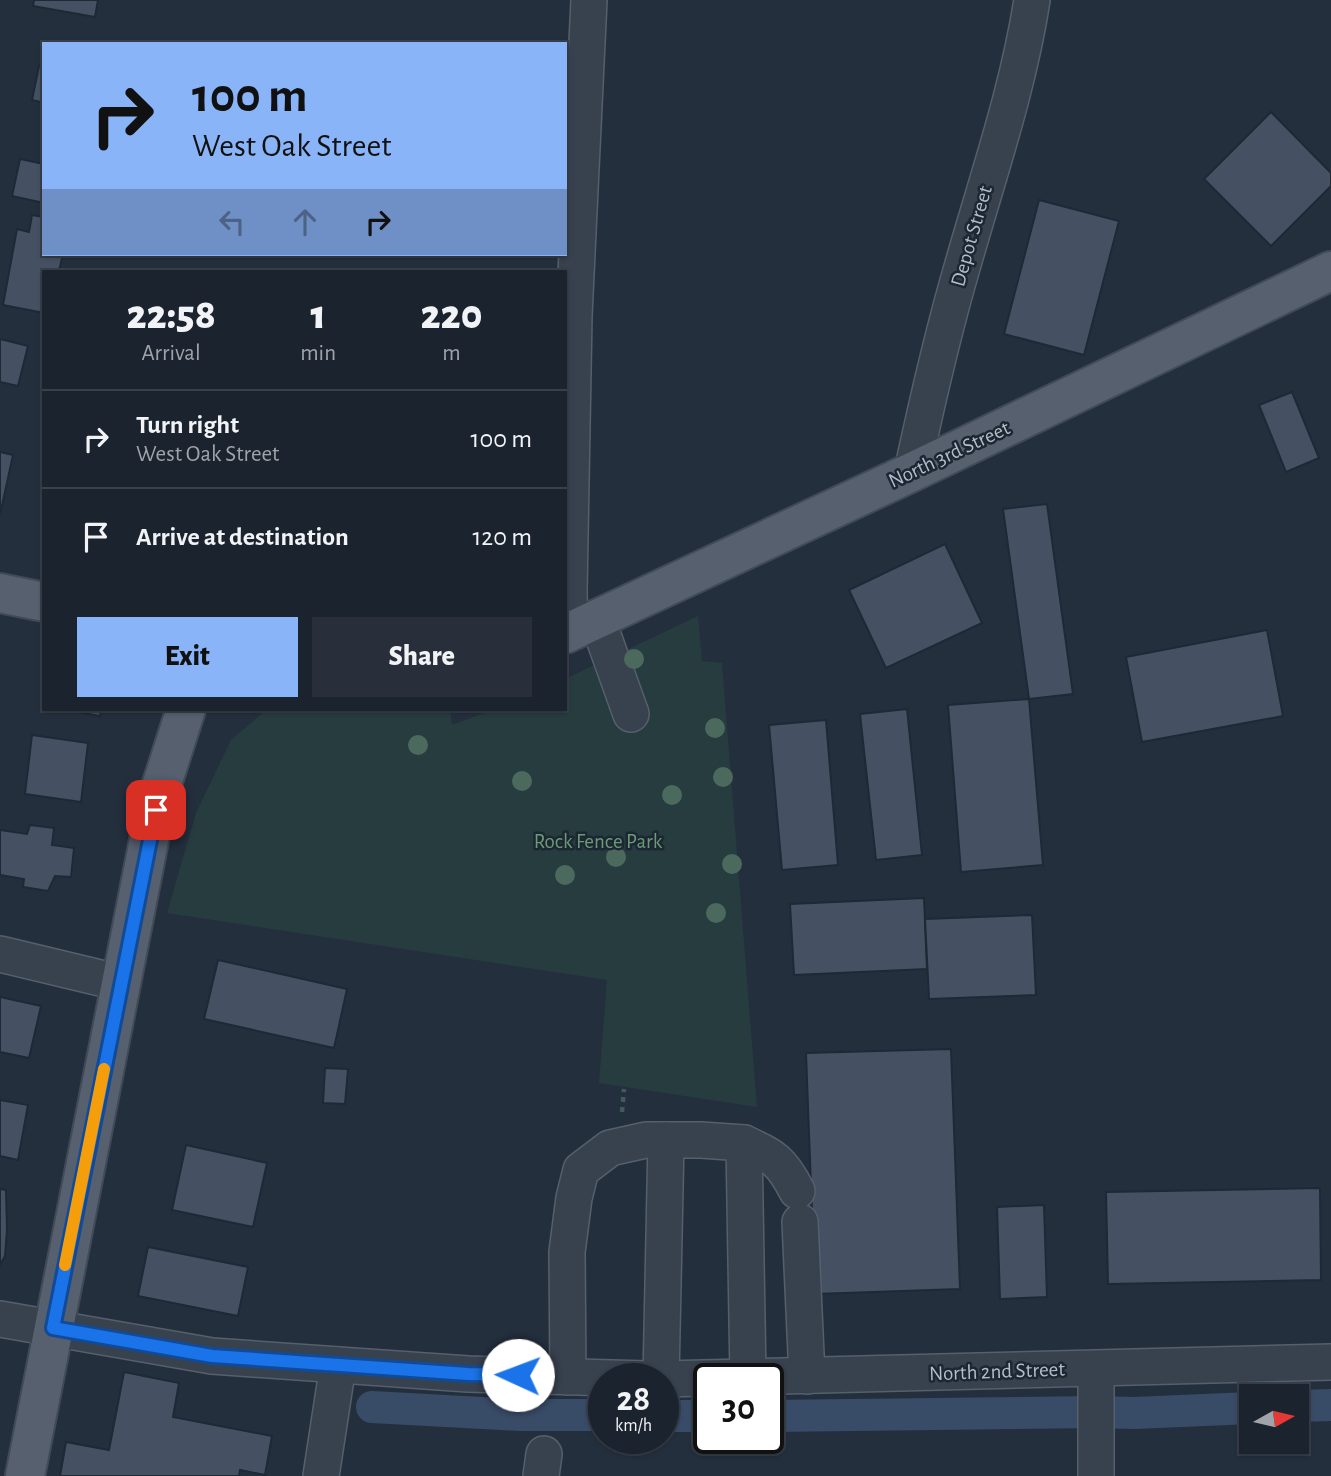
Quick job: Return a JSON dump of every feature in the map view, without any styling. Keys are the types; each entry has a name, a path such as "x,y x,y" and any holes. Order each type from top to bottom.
{"main road":[{"name":"North 3rd Street","path":"577,628 912,472 1331,271"},
{"path":"0,593 42,602"},
{"path":"25,1476 153,822 185,711"}],"street":[{"path":"589,0 574,316 569,592 577,628 631,714"},
{"name":"Depot Street","path":"912,472 961,267 1016,84 1025,4"},
{"path":"0,954 121,983"},
{"path":"568,1377 568,1252 574,1198 581,1170 610,1148 646,1140 744,1143 771,1155 786,1171 798,1206 807,1376"},
{"path":"662,1363 666,1140"},
{"path":"744,1143 748,1363"},
{"path":"0,1319 212,1356 468,1374 588,1378"},
{"name":"North 2nd Street","path":"784,1377 1331,1362"},
{"path":"321,1476 338,1365"},
{"path":"1096,1369 1096,1476"}],"green space":[{"name":"Rock Fence Park","path":"698,616 702,661 722,663 757,1107 599,1083 607,980 167,913 196,813 231,740 265,711 450,711 452,725 490,711 567,711 567,678"}],"building":[{"path":"34,0 98,0 95,17 33,6"},
{"path":"39,66 42,67 42,102 32,100"},
{"path":"1271,112 1331,173 1331,186 1271,246 1204,179"},
{"path":"20,159 42,164 42,203 12,196"},
{"path":"1039,200 1119,221 1084,355 1004,334"},
{"path":"32,215 42,217 42,256 63,256 59,270 42,270 42,313 3,305 17,229 29,232"},
{"path":"0,339 28,346 18,386 0,382"},
{"path":"1292,392 1319,458 1286,472 1259,405"},
{"path":"0,452 13,455 0,515"},
{"path":"1047,504 1073,694 1029,699 1003,509"},
{"path":"945,544 982,623 886,668 849,590"},
{"path":"1267,630 1283,716 1142,742 1126,657"},
{"path":"1029,699 1043,865 961,872 948,705"},
{"path":"907,709 922,855 876,860 860,714"},
{"path":"72,711 101,711 100,716"},
{"path":"826,720 838,865 782,870 769,725"},
{"path":"32,735 88,743 81,802 25,794"},
{"path":"30,825 54,828 52,845 74,848 71,877 55,876 48,891 23,887 24,879 0,875 0,830 27,834"},
{"path":"924,898 927,969 794,975 790,904"},
{"path":"1032,915 1036,995 929,999 925,919"},
{"path":"218,960 347,989 334,1048 204,1019"},
{"path":"0,997 41,1006 29,1058 0,1052"},
{"path":"951,1049 960,1289 815,1294 806,1053"},
{"path":"325,1068 348,1069 345,1104 323,1103"},
{"path":"0,1100 28,1105 18,1160 0,1156"},
{"path":"186,1145 267,1163 253,1227 172,1210"},
{"path":"1320,1188 1321,1280 1108,1284 1106,1192"},
{"path":"0,1189 6,1190 7,1230 5,1256 0,1265"},
{"path":"1044,1205 1047,1297 1000,1299 997,1207"},
{"path":"148,1247 248,1267 238,1316 138,1296"},
{"path":"124,1372 179,1383 173,1417 272,1436 265,1475 240,1470 239,1476 60,1476 66,1442 109,1450"}],"waterway":[{"path":"1309,1406 1331,1405"},
{"path":"372,1407 520,1415 588,1415"},
{"path":"784,1416 1134,1413 1239,1409"},
{"path":"679,1416 693,1416"}],"slow traffic":[{"path":"65,1265 104,1069"}],"route":[{"path":"156,810 53,1328 212,1356 468,1374 518,1375"}]}
